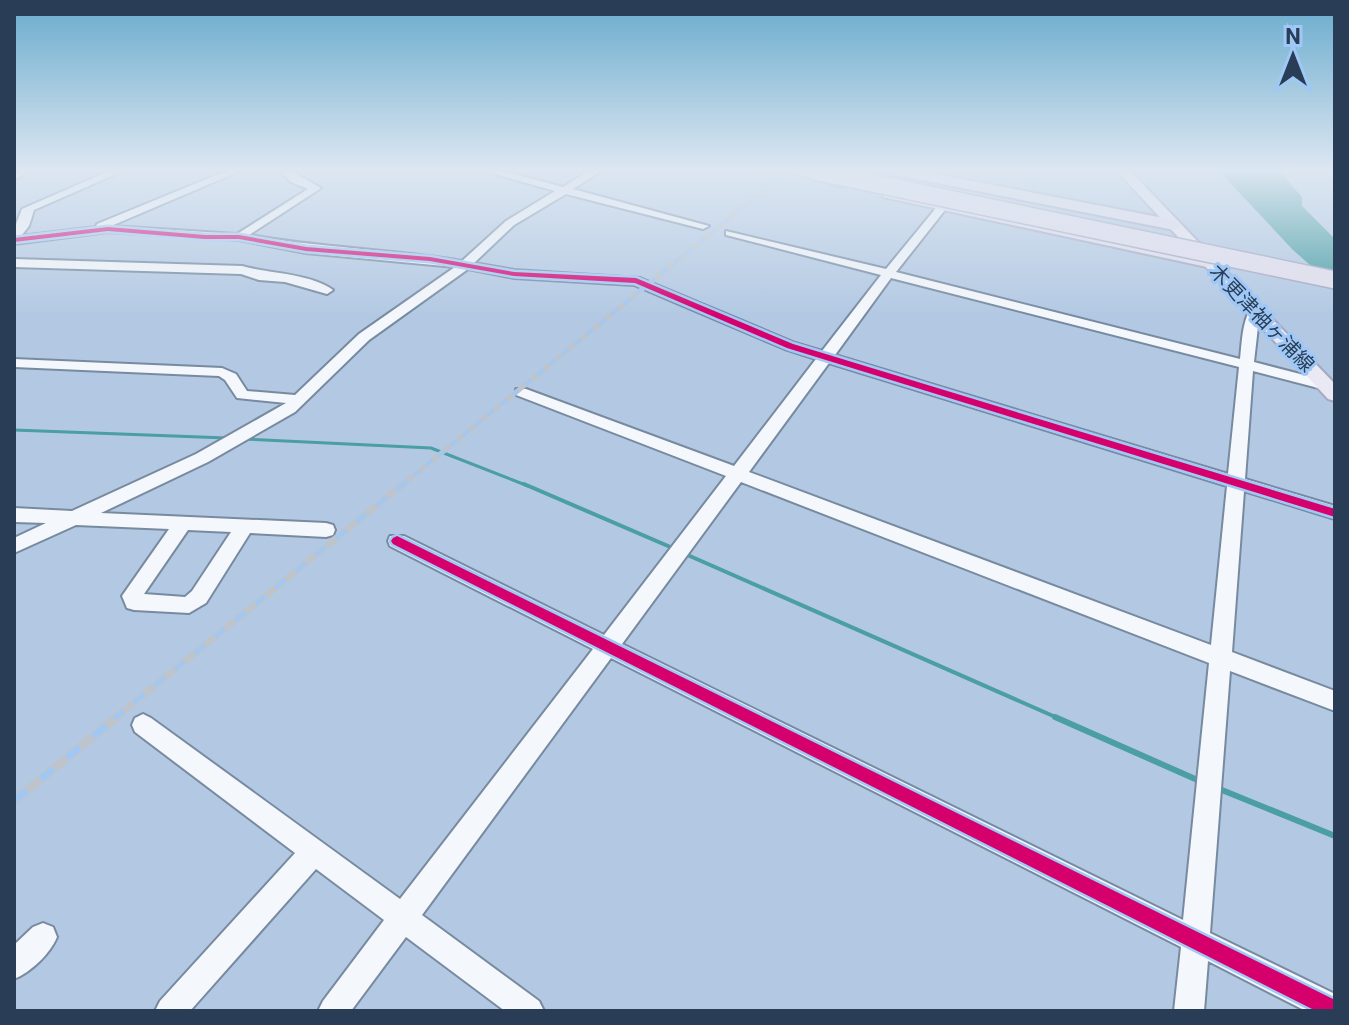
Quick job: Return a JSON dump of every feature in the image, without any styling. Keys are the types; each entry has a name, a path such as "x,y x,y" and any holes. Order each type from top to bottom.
{"highway":[{"path":"994,219 1207,262"},
{"path":"1043,219 1335,280"},
{"path":"1072,219 1335,273"},
{"path":"1102,219 1335,266"},
{"path":"1141,219 1174,225"}],"main road":[{"name":"木更津袖ヶ浦線","path":"1168,219 1330,390"}],"street":[{"path":"14,238 24,219"},
{"path":"14,262 118,219"},
{"path":"239,237 268,219"},
{"path":"14,546 202,458 301,400 364,337 463,267 517,219"},
{"path":"675,219 703,226"},
{"path":"333,1011 888,274 933,219"},
{"path":"14,238 91,230 239,237 306,249 416,258 514,274 618,278 648,283 790,346 1335,513"},
{"path":"730,233 1247,363 1330,390"},
{"path":"14,262 242,270 327,290"},
{"path":"1189,1011 1250,326 1255,312"},
{"path":"14,363 222,372 231,377 242,395 301,400"},
{"path":"521,392 1335,701"},
{"path":"14,515 326,530"},
{"path":"183,523 132,596 134,602 189,605 199,597 245,526"},
{"path":"397,541 1335,1010"},
{"path":"143,725 529,1011"},
{"path":"170,1011 315,851"},
{"path":"14,965 43,937"}],"shaded area":[{"path":"1264,219 1315,219 1335,239 1335,287"}],"waterway":[{"path":"14,430 227,438"},
{"path":"244,439 431,448 528,486"},
{"path":"524,484 675,549"},
{"path":"683,553 1060,719"},
{"path":"1055,717 1202,782"},
{"path":"1217,788 1335,836"}],"railway":[{"path":"401,486 728,219"},
{"path":"114,719 403,484"},
{"path":"14,801 117,717"}],"cycle path":[{"path":"14,240 108,229 239,237 306,249 430,259 514,274 636,281 790,346 1335,513"},
{"path":"397,541 1335,1010"}]}
